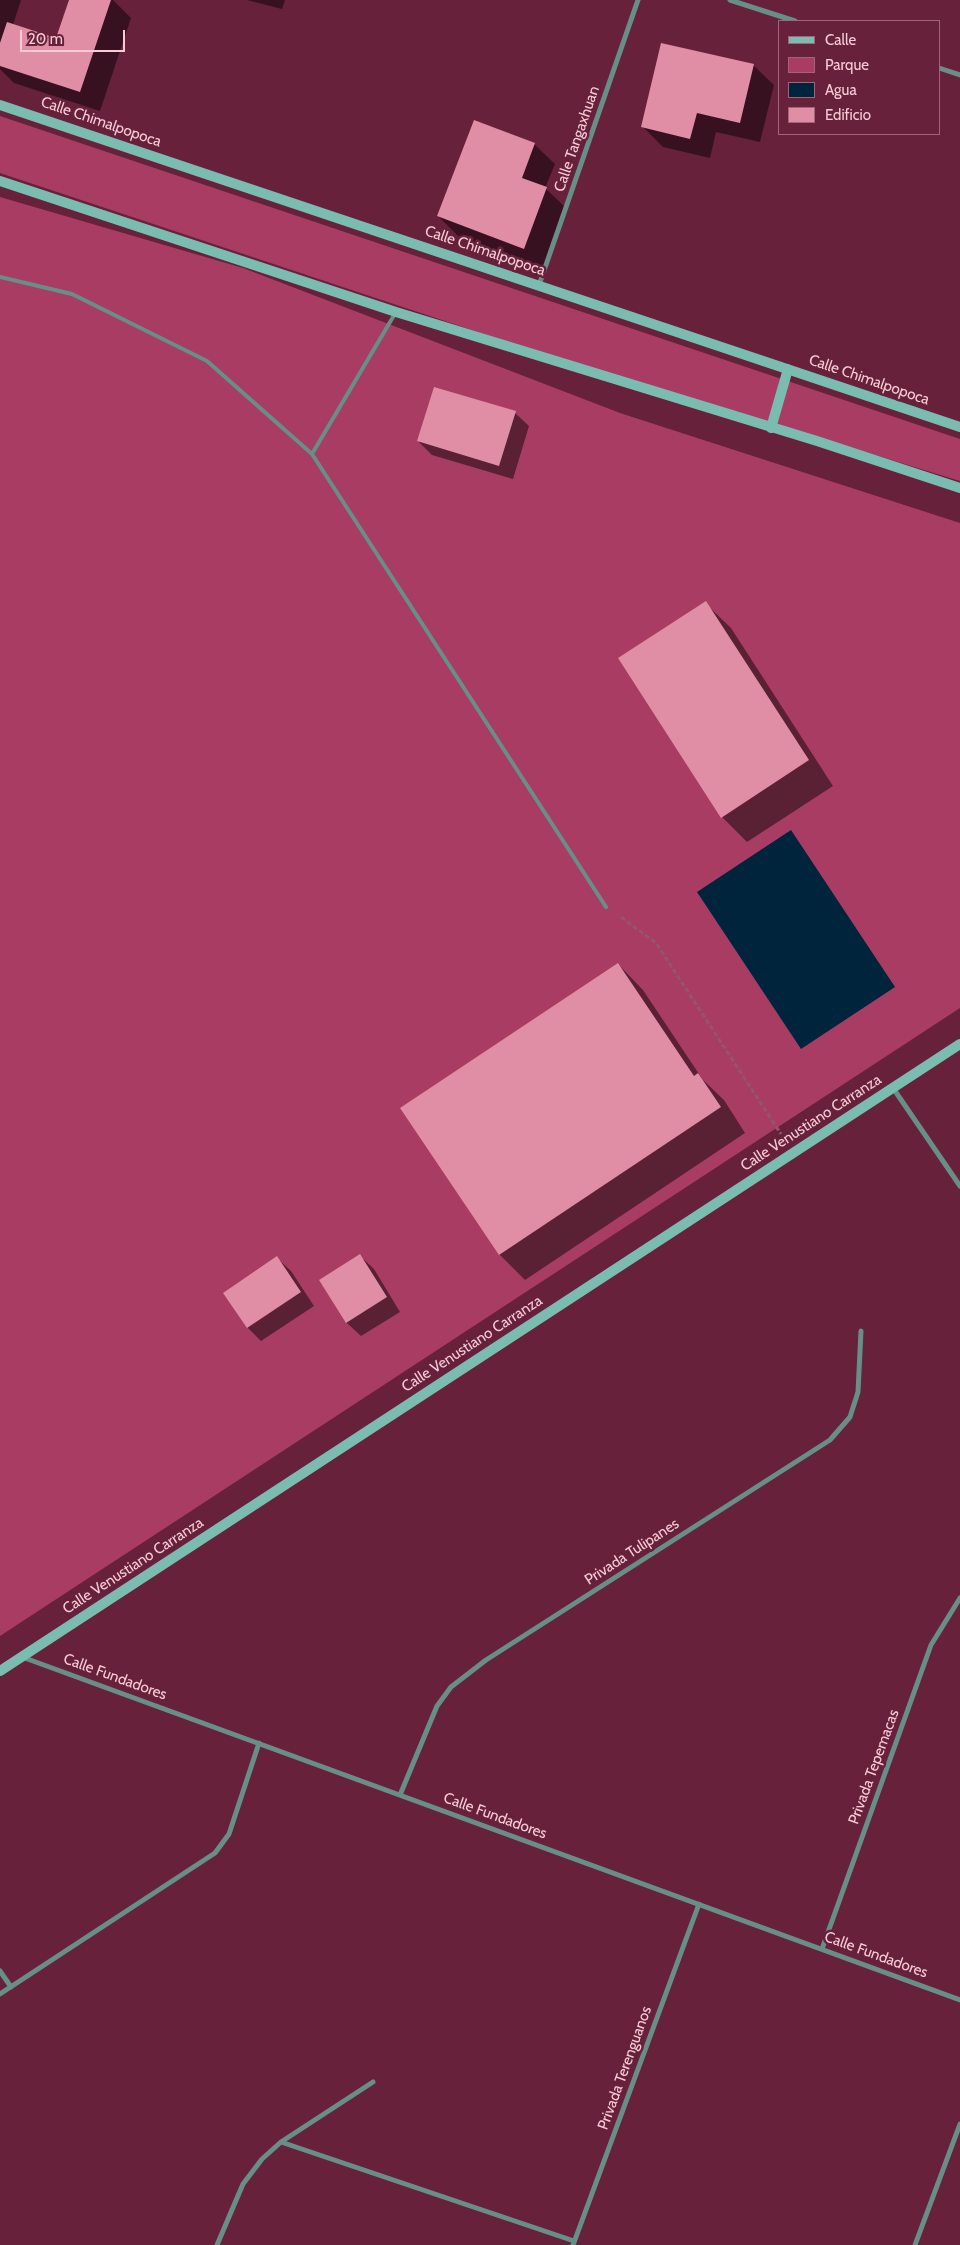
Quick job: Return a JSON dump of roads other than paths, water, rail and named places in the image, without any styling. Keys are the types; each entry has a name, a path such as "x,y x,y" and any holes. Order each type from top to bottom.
{"main road":[{"name":"Calle Chimalpopoca","path":"0,104 960,426"},
{"path":"0,181 396,312 960,488"},
{"path":"771,428 788,369"},
{"name":"Calle Venustiano Carranza","path":"0,1671 960,1044"}],"street":[{"name":"Calle Tangaxhuan","path":"540,285 638,0"},
{"path":"730,0 792,20"},
{"path":"940,68 960,74"},
{"path":"893,1087 960,1186"},
{"name":"Privada Tulipanes","path":"400,1795 437,1706 451,1687 486,1660 830,1440 850,1417 858,1392 862,1331"},
{"name":"Privada Tepemacas","path":"822,1949 931,1645 960,1598"},
{"name":"Calle Fundadores","path":"22,1657 960,2000"},
{"path":"0,1994 215,1853 229,1834 258,1743"},
{"name":"Privada Terenguanos","path":"281,2142 574,2243 699,1904"},
{"path":"0,1971 11,1987"},
{"path":"217,2245 243,2184 262,2159 281,2142 373,2082"},
{"path":"915,2245 960,2124"}],"lane":[{"path":"0,277 72,294 207,361 312,454 606,907"},
{"path":"312,454 396,312"}],"water":[{"path":"791,830 895,987 801,1049 697,892"}]}
